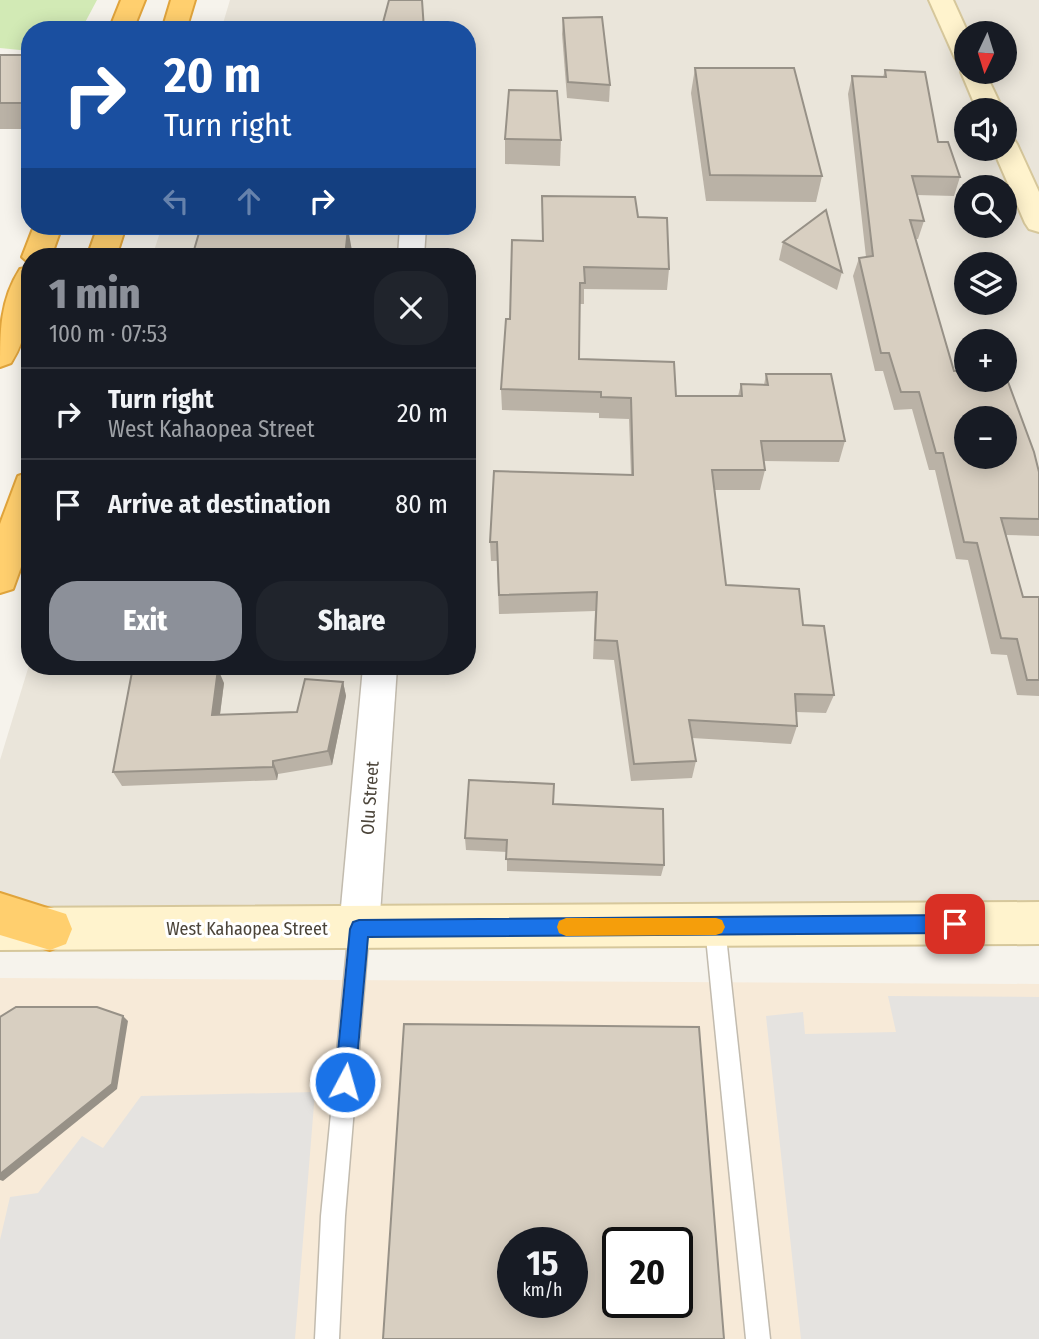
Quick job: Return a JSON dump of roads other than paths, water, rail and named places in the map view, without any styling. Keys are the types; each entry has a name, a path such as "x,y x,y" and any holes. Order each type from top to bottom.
{"highway":[{"path":"124,21 132,0"},
{"path":"177,21 183,0"},
{"path":"0,356 21,300"},
{"path":"0,579 21,513"},
{"path":"0,914 50,929"}],"street":[{"path":"942,0 954,28"},
{"path":"1012,161 1039,223"},
{"name":"Olu Street","path":"359,929 379,675"},
{"name":"West Kahaopea Street","path":"0,929 715,927 1039,923"}],"lane":[{"path":"715,927 758,1339"},
{"path":"327,1339 333,1216 359,929"}]}
